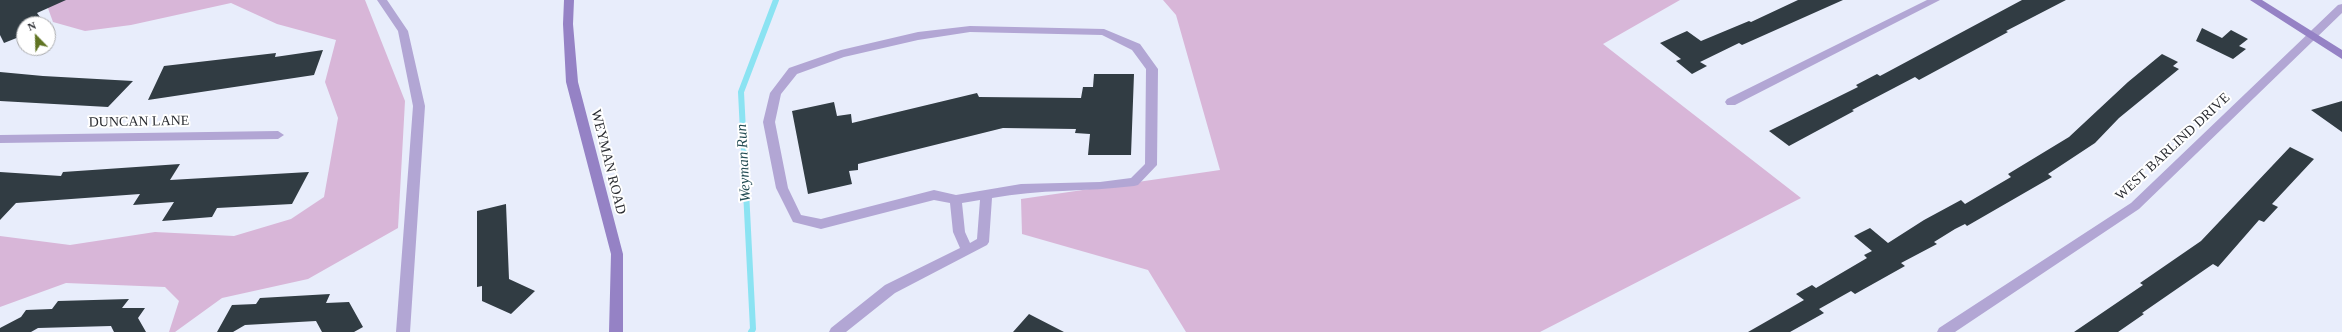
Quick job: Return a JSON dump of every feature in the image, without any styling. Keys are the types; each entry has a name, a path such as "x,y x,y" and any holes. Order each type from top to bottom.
{"street":[{"path":"382,0 403,31 419,106 403,332"},
{"name":"WEYMAN ROAD","path":"569,0 568,24 572,82 617,254 616,332"},
{"path":"1732,102 1935,0"},
{"path":"2256,0 2342,55"},
{"name":"WEST BARLIND DRIVE","path":"1944,332 2135,206 2311,35 2342,7"},
{"path":"970,29 1104,32 1136,47 1152,69 1151,165 1134,182 1100,186 1021,188 986,195 956,200 934,195 821,224 797,219 782,188 769,122 776,93 793,71 841,54 918,36 970,29"},
{"name":"DUNCAN LANE","path":"0,139 278,135"},
{"path":"836,332 890,289 984,242 986,195"},
{"path":"956,200 959,232 968,251"}],"shaded area":[{"path":"45,0 365,0 405,101 398,228 308,279 222,298 175,332 169,332 179,301 165,287 66,283 0,307 0,236 70,245 155,232 234,236 291,219 324,197 338,118 325,82 336,40 277,24 231,3 131,25 85,31 56,23 56,16 51,16"},
{"path":"1163,0 1680,0 1603,44 1801,198 1540,332 1186,332 1148,270 1022,234 1021,199 1220,170 1176,15"}],"building":[{"path":"0,0 66,0 37,13 39,16 16,16 16,38 4,43 0,35"},
{"path":"1798,0 1843,0 1742,45 1739,43 1700,62 1707,66 1692,74 1676,61 1681,59 1660,43 1687,31 1701,41 1749,21 1751,22"},
{"path":"2022,0 2066,0 2006,31 2008,32 1919,80 1915,77 1852,110 1854,111 1789,146 1769,131 1858,87 1856,85 1877,74 1880,76"},
{"path":"2202,28 2222,38 2231,30 2248,39 2239,46 2246,49 2233,59 2196,41"},
{"path":"323,50 314,75 148,100 164,66 276,53 275,57"},
{"path":"2162,54 2178,62 2173,66 2179,69 2119,118 2095,143 2048,174 2052,177 1967,226 1965,224 1955,229 1934,242 1937,244 1901,263 1905,266 1855,294 1851,291 1819,309 1824,313 1790,332 1748,332 1804,300 1796,294 1812,285 1816,288 1867,258 1864,255 1872,251 1854,236 1870,228 1888,243 1924,220 1961,200 1965,204 2011,177 2008,174 2069,137 2128,82"},
{"path":"0,72 133,81 108,107 0,101"},
{"path":"1094,74 1134,74 1131,155 1088,155 1090,134 1075,133 1076,129 1003,128 858,164 858,170 849,171 852,184 808,194 792,111 834,102 837,116 851,114 852,123 977,93 979,97 1081,98 1083,87 1093,87"},
{"path":"2342,101 2342,132 2311,110"},
{"path":"2290,147 2314,159 2272,204 2278,207 2264,222 2259,220 2218,267 2213,264 2142,313 2144,314 2118,332 2074,332 2143,285 2140,283 2201,241"},
{"path":"180,164 170,180 309,172 292,204 217,208 212,217 162,221 174,202 133,205 140,194 16,203 0,220 0,172 61,176 63,172"},
{"path":"506,204 509,279 535,291 511,314 482,301 482,286 477,287 477,211"},
{"path":"330,294 326,303 349,302 363,327 354,332 322,332 316,321 245,325 233,332 217,332 232,305 256,304 260,298"},
{"path":"129,299 122,308 145,308 138,318 146,332 114,332 111,326 38,328 31,332 0,332 0,328 21,317 26,310 52,309 58,301"},
{"path":"1029,314 1064,332 1013,332"}],"waterway":[{"name":"Weyman Run","path":"751,332 753,329 741,92 776,0"}]}
